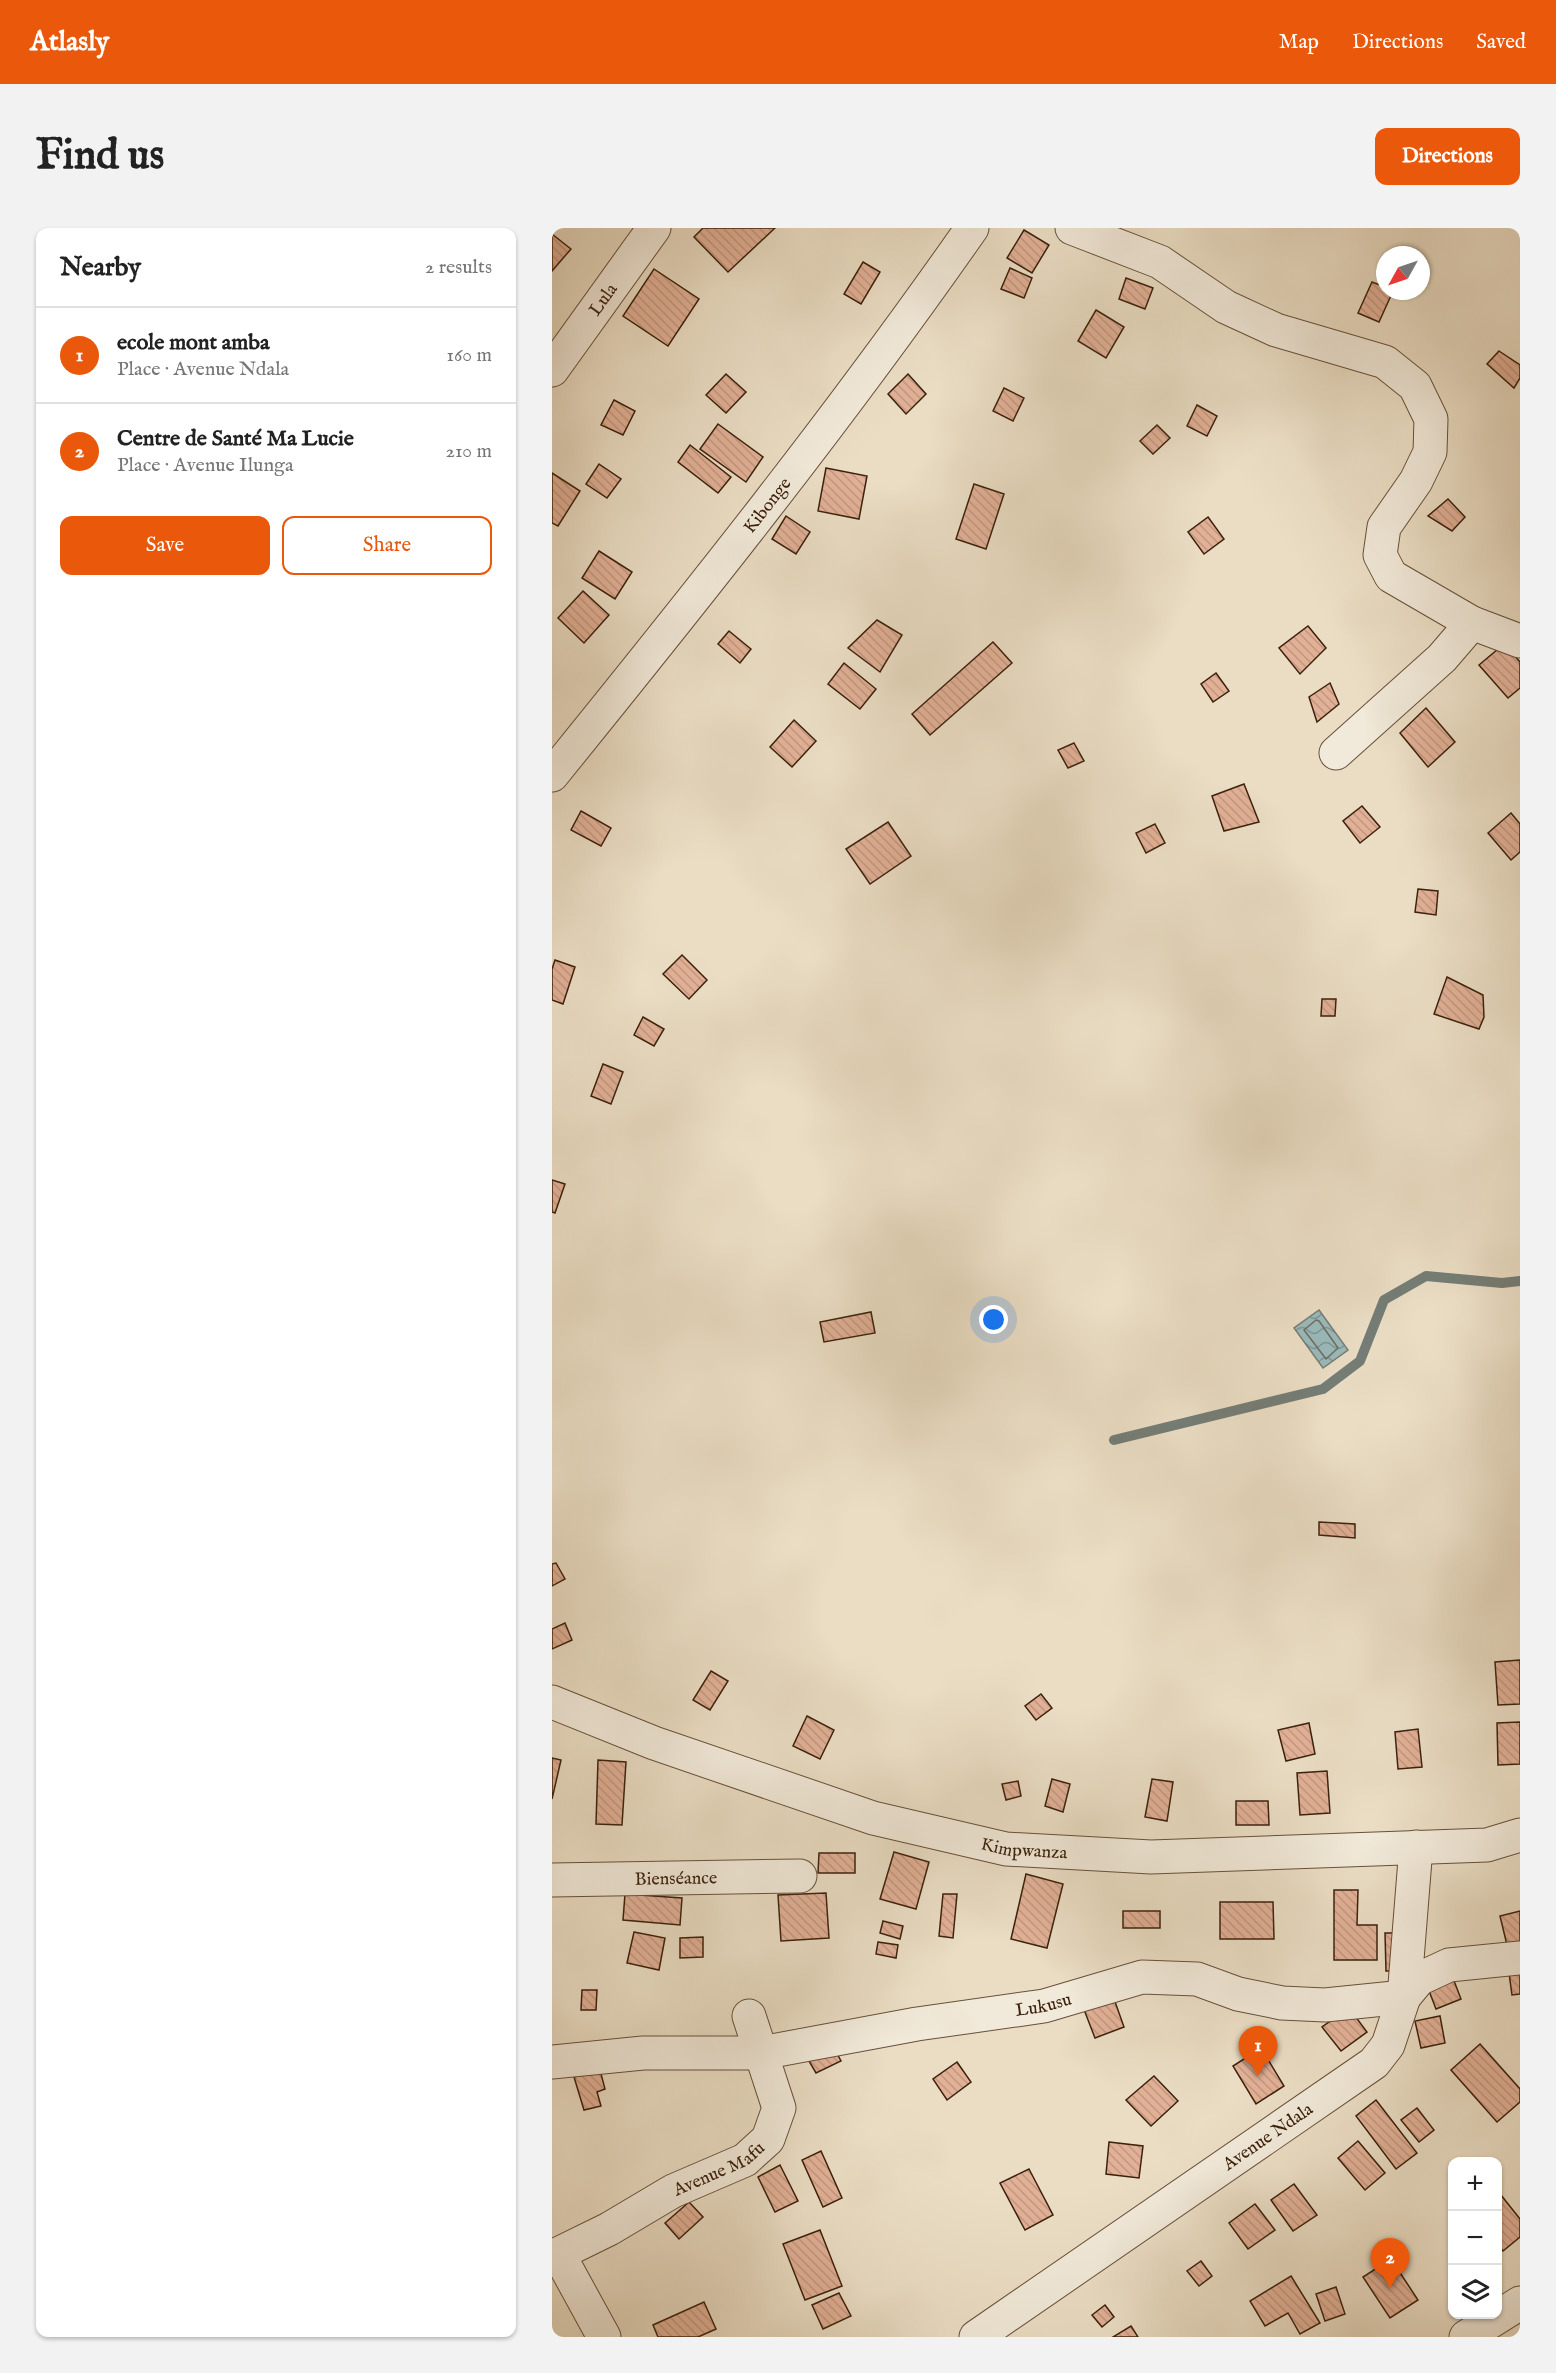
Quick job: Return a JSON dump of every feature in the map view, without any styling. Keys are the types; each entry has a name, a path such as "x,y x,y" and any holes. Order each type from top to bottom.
{"street":[{"name":"Lula","path":"552,370 654,228"},
{"name":"Kibonge","path":"552,775 778,492 884,353 972,228"},
{"path":"1072,228 1160,262 1226,307 1276,330 1385,362 1415,386 1431,419 1430,452 1416,481 1384,527 1380,555 1390,576 1472,623 1520,641"},
{"path":"1336,753 1442,658 1472,623"},
{"name":"Kimpwanza","path":"552,1702 654,1743 873,1818 1006,1849 1151,1857 1260,1855 1416,1846 1487,1845 1520,1834"},
{"name":"Avenue Ndala","path":"976,2337 1374,2063 1388,2045 1404,1997 1416,1846"},
{"name":"Bienséance","path":"552,1880 800,1876"},
{"path":"1404,1997 1419,1979 1449,1965 1520,1958"},
{"name":"Lukusu","path":"552,2062 643,2053 761,2053 917,2024 1044,2006 1142,1977 1197,1979 1238,1994 1282,2003 1325,2005 1404,1997"},
{"name":"Avenue Mafu","path":"557,2263 673,2191 745,2160 768,2139 779,2108 749,2016"},
{"path":"557,2263 604,2337"},
{"path":"1466,2337 1520,2303"}],"water":[{"path":"1319,1310 1348,1350 1323,1368 1294,1328"}],"building":[{"path":"703,228 775,228 728,272 694,237"},
{"path":"1024,230 1049,245 1032,273 1007,258"},
{"path":"552,234 571,249 552,271"},
{"path":"863,262 880,272 861,304 844,294"},
{"path":"1010,268 1032,278 1024,298 1001,289"},
{"path":"654,269 699,299 668,346 623,316"},
{"path":"1126,278 1153,288 1145,309 1119,299"},
{"path":"1372,282 1376,284 1376,300 1389,300 1379,322 1358,313"},
{"path":"1096,310 1124,327 1106,358 1078,341"},
{"path":"1499,351 1520,365 1520,378 1514,388 1487,364"},
{"path":"726,374 746,392 726,413 706,395"},
{"path":"908,374 926,394 906,414 888,394"},
{"path":"1004,388 1024,398 1013,421 993,411"},
{"path":"614,400 635,411 623,435 601,425"},
{"path":"1197,405 1217,416 1207,436 1187,426"},
{"path":"718,424 763,457 746,482 700,449"},
{"path":"1157,425 1170,438 1153,454 1140,441"},
{"path":"690,445 731,477 718,493 678,462"},
{"path":"599,464 621,479 607,498 586,484"},
{"path":"826,468 867,476 859,519 818,511"},
{"path":"552,473 580,491 558,526 552,523"},
{"path":"974,484 1004,494 986,549 956,539"},
{"path":"1448,499 1465,517 1452,531 1428,516"},
{"path":"786,516 810,532 796,554 772,539"},
{"path":"1208,517 1224,539 1204,554 1188,532"},
{"path":"599,551 632,572 615,599 582,578"},
{"path":"583,591 609,615 584,643 558,618"},
{"path":"877,620 902,635 880,672 848,648"},
{"path":"1308,626 1326,648 1300,674 1279,648"},
{"path":"729,631 751,649 740,663 718,644"},
{"path":"993,642 1012,663 930,735 912,714"},
{"path":"1504,644 1520,662 1520,688 1508,698 1479,665"},
{"path":"844,663 876,689 860,709 828,684"},
{"path":"1216,673 1229,691 1213,702 1201,684"},
{"path":"1330,683 1339,704 1317,722 1309,697"},
{"path":"1426,708 1455,742 1428,767 1400,733"},
{"path":"794,720 816,741 792,767 770,747"},
{"path":"1074,743 1084,761 1068,768 1058,750"},
{"path":"1244,784 1259,822 1224,831 1212,796"},
{"path":"1362,806 1380,827 1360,843 1343,821"},
{"path":"581,811 611,828 601,846 571,830"},
{"path":"1511,813 1520,824 1520,852 1511,860 1488,833"},
{"path":"888,822 911,856 870,884 846,849"},
{"path":"1155,824 1165,843 1146,853 1136,833"},
{"path":"1418,889 1438,891 1436,915 1415,912"},
{"path":"682,955 707,980 689,999 663,974"},
{"path":"555,960 575,967 563,1004 552,1000 552,969"},
{"path":"1447,977 1483,995 1484,1017 1479,1029 1434,1014"},
{"path":"1322,999 1336,999 1335,1016 1321,1016"},
{"path":"643,1017 664,1029 654,1046 634,1035"},
{"path":"603,1064 623,1072 611,1104 591,1096"},
{"path":"552,1180 565,1184 555,1213 552,1212"},
{"path":"871,1312 875,1333 824,1342 820,1322"},
{"path":"1319,1522 1355,1524 1355,1538 1319,1535"},
{"path":"556,1563 565,1579 552,1586 552,1564"},
{"path":"565,1623 572,1640 552,1649 552,1629"},
{"path":"1520,1660 1520,1704 1498,1705 1495,1662"},
{"path":"711,1671 728,1681 710,1710 693,1700"},
{"path":"1041,1694 1052,1708 1036,1720 1025,1706"},
{"path":"807,1716 834,1730 820,1759 793,1746"},
{"path":"1520,1722 1520,1764 1498,1765 1497,1723"},
{"path":"1309,1723 1315,1754 1286,1761 1278,1730"},
{"path":"1418,1729 1422,1767 1398,1769 1395,1732"},
{"path":"552,1758 561,1760 552,1799"},
{"path":"598,1760 626,1762 622,1825 596,1824"},
{"path":"1327,1771 1330,1813 1300,1815 1297,1773"},
{"path":"1052,1779 1070,1784 1063,1812 1045,1806"},
{"path":"1152,1779 1173,1782 1167,1821 1145,1817"},
{"path":"1018,1781 1021,1796 1006,1800 1002,1784"},
{"path":"1236,1801 1268,1801 1269,1825 1236,1825"},
{"path":"894,1852 929,1862 916,1909 880,1899"},
{"path":"819,1853 855,1853 855,1873 818,1873"},
{"path":"1026,1874 1063,1884 1047,1948 1011,1939"},
{"path":"1334,1890 1358,1890 1357,1925 1377,1925 1377,1960 1334,1960"},
{"path":"826,1893 829,1938 781,1941 778,1895"},
{"path":"625,1894 682,1898 680,1925 623,1920"},
{"path":"943,1894 957,1894 953,1938 939,1936"},
{"path":"1220,1902 1273,1902 1274,1939 1220,1939"},
{"path":"1123,1911 1160,1911 1160,1928 1123,1928"},
{"path":"1520,1911 1520,1942 1507,1945 1500,1916"},
{"path":"883,1921 903,1926 900,1939 880,1933"},
{"path":"634,1932 665,1938 659,1970 627,1963"},
{"path":"1385,1933 1396,1933 1398,1971 1386,1971"},
{"path":"703,1937 703,1957 680,1958 680,1938"},
{"path":"878,1942 898,1945 896,1958 876,1954"},
{"path":"1520,1971 1520,1994 1512,1995 1509,1973"},
{"path":"1451,1973 1461,1999 1436,2009 1426,1983"},
{"path":"582,1990 597,1990 596,2010 581,2010"},
{"path":"1113,1996 1124,2027 1095,2038 1083,2007"},
{"path":"1349,2008 1367,2032 1341,2051 1322,2027"},
{"path":"1440,2016 1445,2043 1421,2048 1415,2021"},
{"path":"1480,2044 1520,2089 1520,2102 1497,2122 1451,2070"},
{"path":"834,2048 841,2061 816,2073 809,2061"},
{"path":"1261,2048 1284,2086 1256,2104 1233,2066"},
{"path":"957,2062 971,2082 947,2100 933,2079"},
{"path":"600,2070 605,2089 597,2092 601,2106 584,2110 574,2077"},
{"path":"1154,2076 1178,2101 1151,2126 1126,2100"},
{"path":"1376,2100 1417,2153 1396,2169 1356,2116"},
{"path":"1417,2108 1434,2130 1419,2142 1401,2120"},
{"path":"1358,2141 1385,2173 1365,2190 1338,2158"},
{"path":"1109,2142 1143,2146 1139,2178 1106,2174"},
{"path":"821,2151 842,2198 823,2207 802,2160"},
{"path":"780,2165 798,2201 775,2212 758,2177"},
{"path":"1029,2169 1053,2215 1025,2230 1000,2183"},
{"path":"1294,2184 1317,2215 1293,2231 1271,2200"},
{"path":"1502,2196 1520,2219 1520,2237 1503,2251"},
{"path":"689,2202 703,2217 679,2239 665,2223"},
{"path":"1255,2204 1275,2230 1248,2249 1229,2223"},
{"path":"820,2230 842,2286 805,2300 783,2244"},
{"path":"1391,2259 1418,2300 1390,2318 1363,2277"},
{"path":"1201,2261 1212,2276 1199,2286 1187,2271"},
{"path":"1291,2276 1320,2323 1300,2334 1288,2313 1265,2326 1250,2301"},
{"path":"1336,2287 1345,2314 1325,2321 1316,2294"},
{"path":"839,2293 851,2316 823,2329 812,2305"},
{"path":"704,2302 716,2329 698,2337 658,2337 653,2325"},
{"path":"1105,2305 1114,2317 1102,2327 1092,2315"},
{"path":"1131,2326 1138,2337 1113,2337"}],"waterway":[{"path":"1114,1440 1323,1389 1360,1361 1384,1300 1426,1276 1502,1283 1520,1281"}],"place":[{"name":"ecole mont amba","path":"1258,2076"},
{"name":"Centre de Santé Ma Lucie","path":"1390,2288"}]}
